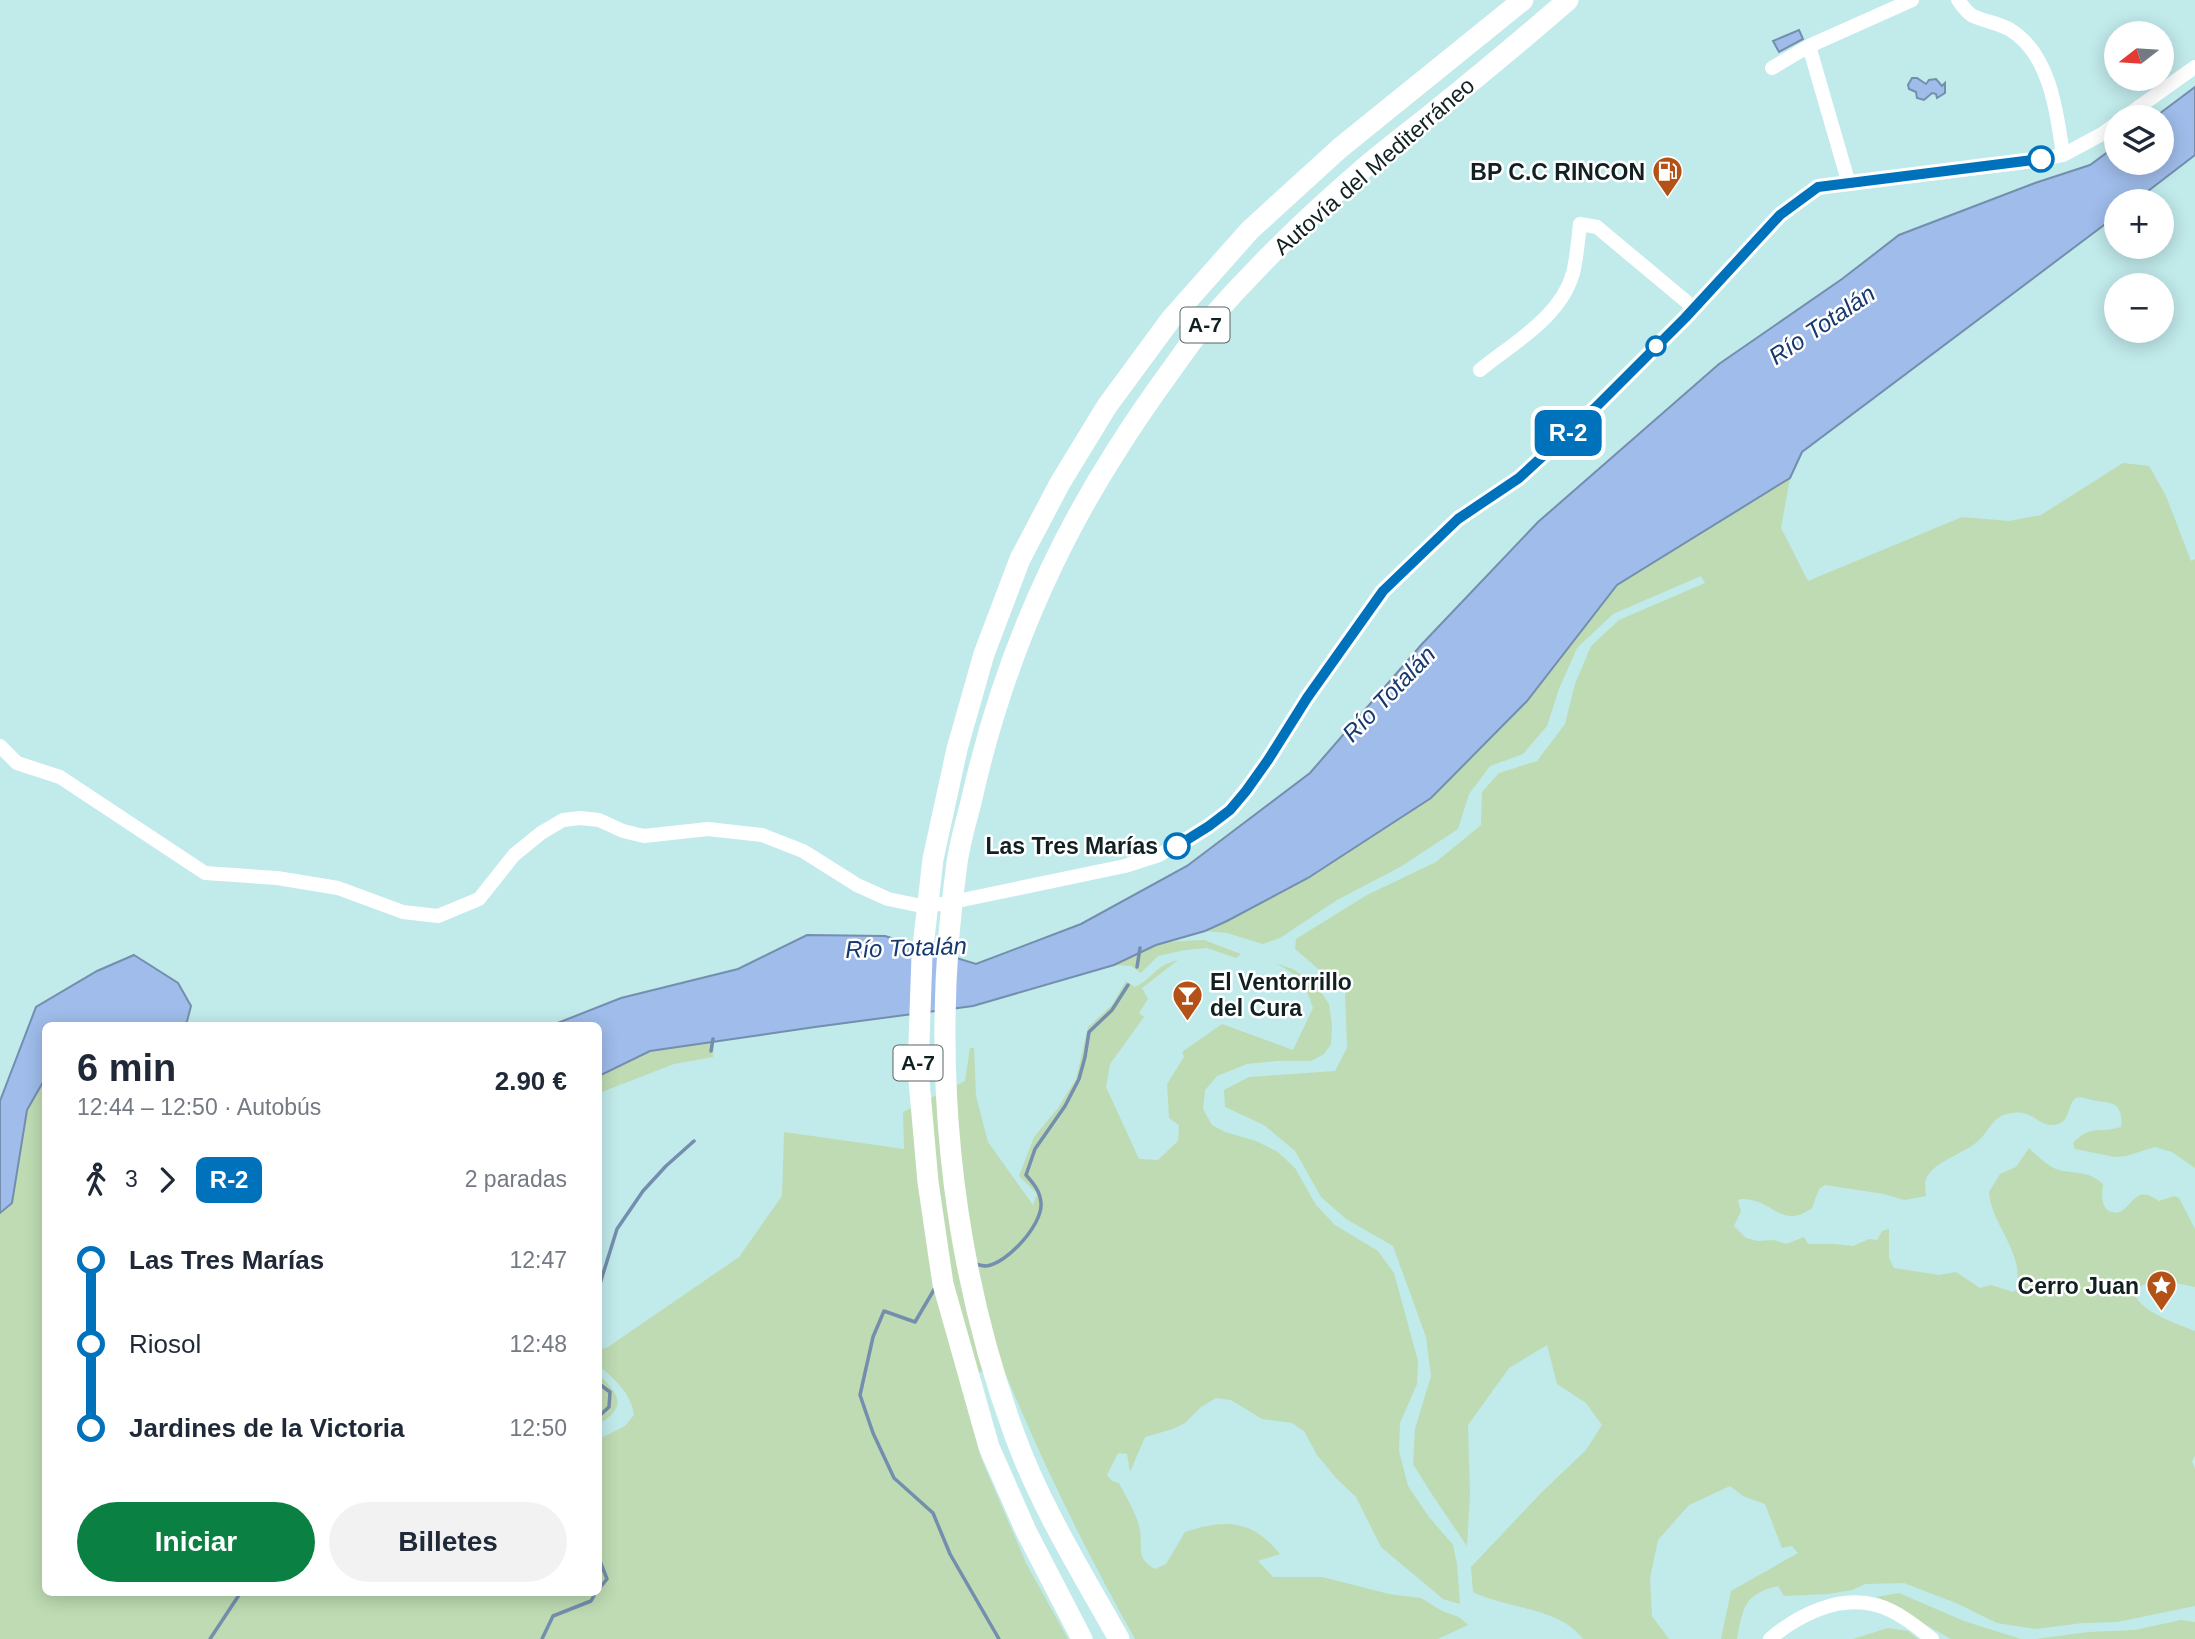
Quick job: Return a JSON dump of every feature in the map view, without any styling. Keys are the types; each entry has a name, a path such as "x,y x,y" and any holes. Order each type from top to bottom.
{"highway":[{"name":"Autovía del Mediterráneo","path":"1082,1639 1026,1531 994,1459 943,1284 928,1182 918,1069 922,956 933,859 957,749 984,654 1020,559 1060,483 1107,406 1171,319 1250,230 1340,148 1523,0"},
{"name":"Autovía del Mediterráneo","path":"1119,1639 1051,1518 1015,1437 993,1368 970,1278 954,1184 944,1074 947,957 958,859 982,754 1013,658 1052,564 1091,490 1120,444 1202,327 1270,253 1358,173 1515,47 1568,0"}],"street":[{"path":"1772,68 1809,46 1912,0"},
{"path":"1958,0 1971,15 2010,30 2032,50 2048,82 2058,117 2063,155"},
{"path":"1809,46 1849,184"},
{"path":"2142,105 2195,67"},
{"path":"0,746 17,763 60,777 205,873 276,878 338,888 403,912 438,916 479,898 514,855 541,833 564,820 580,818 599,820 623,831 644,836 708,829 762,835 803,851 857,885 888,899 917,905 943,904 1125,866 1159,855 1209,826 1230,810 1268,760 1307,698 1383,591 1458,519 1519,478 1595,408 1694,308 1780,215 1818,187 2018,163 2063,155 2104,132"},
{"path":"1480,370 1536,326 1559,304 1573,274 1580,224 1597,227 1694,308"},
{"path":"1770,1639 1797,1619 1828,1607 1854,1602 1877,1605 1903,1618 1932,1639"}],"green space":[{"path":"2123,463 2149,466 2166,496 2191,561 2195,559 2195,1168 2172,1152 2155,1147 2115,1157 2075,1149 2073,1143 2085,1133 2121,1127 2120,1112 2114,1105 2078,1097 2073,1101 2066,1118 2059,1124 2048,1125 2020,1113 2000,1117 1977,1142 1932,1170 1926,1180 1926,1196 1904,1200 1884,1194 1825,1185 1819,1189 1812,1208 1792,1216 1751,1200 1740,1199 1738,1201 1741,1211 1734,1226 1746,1238 1758,1241 1774,1240 1786,1244 1804,1237 1808,1244 1853,1246 1869,1239 1877,1240 1882,1231 1889,1229 1889,1258 1894,1268 1939,1275 1956,1272 1980,1288 1991,1285 2013,1292 2017,1289 2017,1267 1989,1192 2000,1174 2016,1167 2029,1148 2056,1169 2097,1179 2103,1184 2102,1196 2108,1211 2122,1211 2135,1198 2143,1195 2159,1201 2174,1196 2179,1198 2195,1229 2195,1287 2155,1281 2140,1287 2134,1293 2151,1312 2195,1331 2195,1456 2192,1461 2195,1469 2195,1606 2117,1622 2035,1629 1997,1623 1956,1603 1904,1583 1865,1584 1852,1590 1828,1594 1784,1596 1778,1586 1758,1593 1747,1604 1737,1639 1721,1639 1731,1591 1798,1553 1792,1546 1782,1548 1765,1504 1743,1496 1730,1486 1689,1505 1658,1540 1650,1578 1652,1616 1669,1639 1583,1639 1573,1628 1547,1615 1473,1592 1471,1567 1586,1450 1602,1425 1586,1403 1557,1384 1547,1345 1509,1368 1468,1425 1470,1494 1467,1546 1413,1464 1415,1429 1431,1376 1426,1337 1393,1246 1346,1219 1321,1197 1295,1151 1264,1125 1225,1107 1224,1090 1249,1077 1335,1071 1347,1048 1345,992 1295,949 1296,939 1367,895 1436,862 1481,825 1482,792 1499,773 1537,761 1565,724 1575,684 1591,646 1619,620 1705,583 1701,576 1613,614 1577,648 1547,726 1523,754 1490,766 1469,794 1458,829 1402,866 1337,900 1280,938 1263,944 1227,933 1205,931 1308,878 1431,798 1527,701 1617,585 1790,478 1781,528 1808,581 1962,517 2009,521 2041,515"},
{"path":"1204,940 1241,954 1236,958 1207,948 1185,950 1158,956 1141,973 1131,966 1114,965 1164,942"},
{"path":"1178,960 1142,988 1148,999 1139,1013 1144,1017 1110,1064 1106,1087 1139,1159 1158,1160 1178,1141 1179,1125 1169,1118 1167,1084 1184,1057 1182,1052 1222,1024 1293,1050 1313,1008 1300,981 1275,963 1293,969 1317,986 1329,1004 1331,1044 1324,1054 1311,1061 1247,1064 1217,1076 1205,1090 1203,1109 1212,1125 1278,1152 1295,1168 1316,1205 1335,1225 1378,1251 1394,1273 1418,1361 1417,1384 1400,1423 1399,1451 1408,1486 1429,1517 1453,1545 1460,1604 1443,1599 1381,1547 1356,1497 1317,1455 1304,1431 1292,1423 1262,1419 1231,1400 1216,1398 1201,1407 1185,1423 1145,1437 1130,1472 1127,1454 1118,1453 1107,1475 1112,1481 1119,1483 1134,1512 1140,1530 1142,1556 1155,1569 1166,1564 1185,1532 1213,1525 1237,1525 1259,1534 1280,1554 1258,1561 1273,1577 1322,1577 1389,1594 1421,1598 1442,1611 1459,1617 1468,1625 1438,1639 1135,1639 1064,1504 1002,1365 959,1379 982,1460 1026,1563 1068,1639 0,1639 0,1213 12,1203 27,1110 42,1084 42,1596 602,1596 602,1438 625,1426 634,1415 626,1393 602,1368 602,1349 739,1257 782,1196 784,1132 904,1149 903,1112 965,1081 970,1048 974,1048 976,1096 988,1142 1033,1205 1037,1194 1019,1176 1034,1137 1058,1108 1076,1079 1088,1027 1112,1005 1126,981 1135,987 1164,965"},
{"path":"714,1042 713,1057 674,1064 602,1092 602,1075 650,1051"},
{"path":"602,1378 611,1387 617,1400 614,1412 602,1422"},
{"path":"1899,1593 1964,1621 2021,1639 1951,1639 1876,1597"},
{"path":"2181,1620 2195,1622 2195,1639 2035,1639 2089,1632 2135,1630"},
{"path":"1888,1628 1908,1631 1918,1639 1853,1639"}],"water":[{"path":"1799,30 1803,39 1779,52 1773,41"},
{"path":"1912,78 1926,84 1929,80 1936,79 1942,86 1945,83 1945,93 1937,98 1936,94 1932,93 1924,100 1917,98 1916,92 1909,89 1908,85"},
{"path":"2195,87 2195,155 2174,171 2174,105 2171,105"},
{"name":"Río Totalán","path":"2104,155 2104,175 2169,175 2151,189 2104,189 2104,225 1802,452 1790,478 1617,585 1527,701 1431,798 1308,878 1205,931 1156,945 1114,965 973,1006 650,1051 602,1075 602,1022 560,1022 621,998 738,969 807,935 885,936 976,964 1081,924 1187,866 1310,773 1422,644 1538,522 1719,364 1842,279 1899,235 2090,165"},
{"path":"134,955 178,983 191,1006 187,1022 42,1022 42,1084 27,1110 12,1203 0,1213 0,1101 36,1007 97,971"}],"waterway":[{"path":"1137,967 1140,948"},
{"path":"975,1264 994,1264 1013,1251 1030,1232 1040,1212 1041,1203 1036,1188 1026,1175 1035,1149 1065,1106 1079,1079 1089,1032 1112,1010 1128,985"},
{"path":"711,1051 713,1039"},
{"path":"602,1277 617,1229 643,1191 694,1141"},
{"path":"935,1288 915,1322 884,1311 873,1337 860,1395 873,1433 894,1478 933,1513 950,1554 999,1639"},
{"path":"602,1386 610,1392 609,1407 602,1413"},
{"path":"602,1566 607,1579 602,1585"},
{"path":"210,1639 238,1596"},
{"path":"542,1639 553,1616 591,1601 594,1596"}],"bus line":[{"name":"R-2","path":"1177,846 1230,810 1246,791 1307,698 1383,591 1458,519 1519,478 1595,408 1685,318 1780,215 1818,187 2041,159"}],"place":[{"name":"BP C.C RINCON","path":"1668,199"},
{"name":"Las Tres Marías","path":"1177,846"},
{"name":"El Ventorrillo del Cura","path":"1187,1022"},
{"name":"Cerro Juan","path":"2162,1313"}]}
